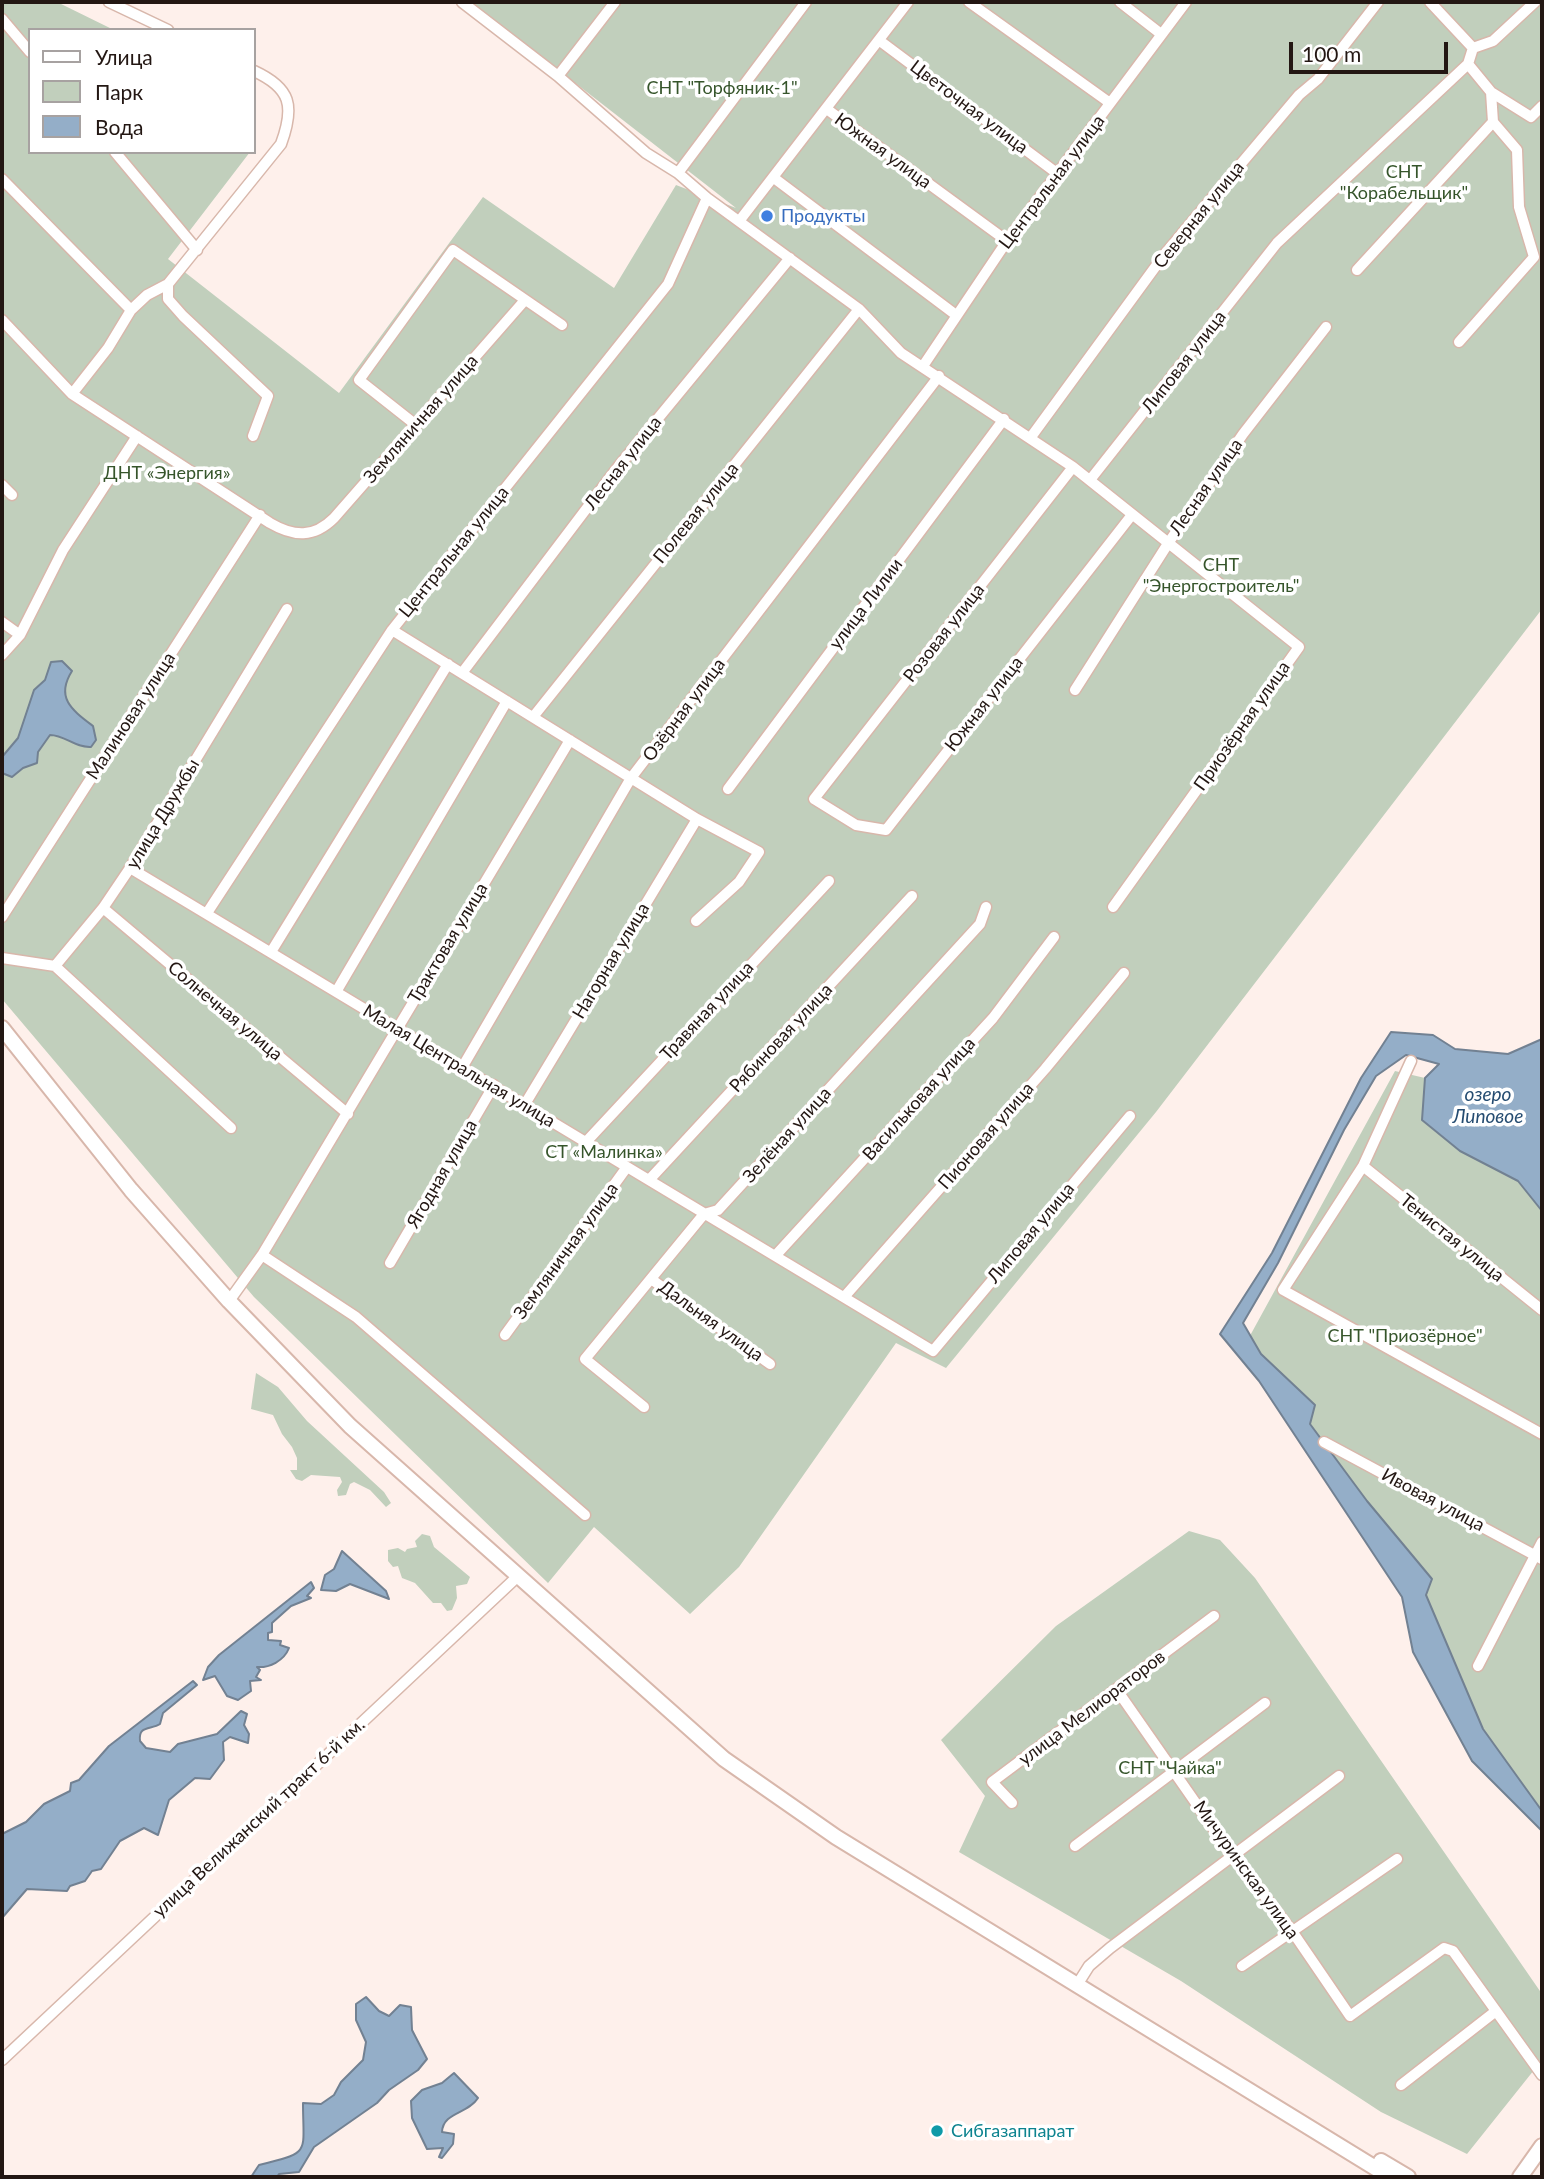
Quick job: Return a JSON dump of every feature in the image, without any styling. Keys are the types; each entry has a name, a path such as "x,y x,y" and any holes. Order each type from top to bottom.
{"main road":[{"path":"2,1028 131,1190 229,1301 350,1426 724,1759 836,1837 1390,2177"},
{"path":"1164,2038 1216,2080 1373,2177"},
{"path":"1164,2038 1221,2062 1408,2177"},
{"path":"1520,2177 1542,2146"},
{"path":"1529,2177 1542,2155"}],"street":[{"path":"109,2 164,28"},
{"path":"462,2 558,76 646,153 678,173 707,198 859,309 901,353 1031,437 1168,542"},
{"path":"558,76 615,2"},
{"path":"678,173 806,2"},
{"path":"740,220 828,110 908,2"},
{"path":"969,2 1111,103"},
{"path":"1120,2 1161,34"},
{"name":"Центральная улица","path":"923,366 1007,241 1186,2"},
{"name":"Северная улица","path":"1031,437 1164,255 1299,94 1318,79 1378,2"},
{"path":"1430,2 1473,48"},
{"path":"1473,48 1493,41 1535,2"},
{"path":"2,19 28,50"},
{"name":"Цветочная улица","path":"880,41 1058,174"},
{"path":"1473,48 1468,64 1491,92 1531,117 1542,106"},
{"name":"Липовая улица","path":"1090,480 1277,243 1468,64"},
{"path":"72,394 108,348 131,310 147,295 168,284 281,144 289,123 288,100 280,86 256,72"},
{"path":"1459,342 1534,257 1519,207 1517,150 1493,122 1491,92"},
{"name":"Южная улица","path":"828,110 1007,241"},
{"path":"1357,270 1493,122"},
{"path":"117,154 197,250"},
{"path":"2,178 131,310"},
{"path":"774,178 956,315"},
{"name":"Центральная улица","path":"207,913 392,630 668,284 707,198"},
{"path":"416,425 359,380 453,250 562,325"},
{"name":"Лесная улица","path":"462,673 618,467 790,258"},
{"path":"168,284 169,299 183,316 268,396 253,436"},
{"name":"Земляничная улица","path":"260,515 286,531 313,533 334,518 525,300"},
{"name":"Полевая улица","path":"533,717 859,309"},
{"path":"2,320 72,394 260,515"},
{"name":"Лесная улица","path":"1075,690 1168,542 1243,434 1326,327"},
{"name":"Озёрная улица","path":"463,1066 631,778 939,376"},
{"name":"улица Лилии","path":"728,789 1004,419"},
{"path":"2,655 20,635 63,550 137,436"},
{"name":"Розовая улица","path":"814,799 1073,467"},
{"path":"2,485 12,495"},
{"name":"Малиновая улица","path":"2,917 260,515"},
{"name":"Южная улица","path":"814,799 856,825 886,831 1131,516"},
{"name":"Приозёрная улица","path":"1113,907 1298,647 1168,542"},
{"name":"улица Дружбы","path":"55,966 103,908 130,868 287,609"},
{"path":"2,622 20,635"},
{"path":"392,630 697,819 759,852 738,882 696,921"},
{"path":"271,952 447,664"},
{"path":"336,992 507,701"},
{"name":"Трактовая улица","path":"229,1301 262,1255 348,1114 396,1029 570,740"},
{"name":"Нагорная улица","path":"525,1104 697,819"},
{"name":"Малая Центральная улица","path":"130,868 933,1351"},
{"name":"Травяная улица","path":"586,1142 829,881"},
{"name":"Рябиновая улица","path":"650,1180 912,896"},
{"name":"Зелёная улица","path":"644,1407 585,1359 704,1214 718,1210 728,1200 980,924 986,907"},
{"name":"Солнечная улица","path":"103,908 348,1114"},
{"name":"Васильковая улица","path":"776,1255 993,1018 1054,937"},
{"path":"2,958 55,966 231,1128"},
{"name":"Пионовая улица","path":"845,1296 1045,1069 1124,973"},
{"path":"1411,1061 1363,1166 1283,1290 1542,1434"},
{"name":"Ягодная улица","path":"390,1263 494,1085"},
{"name":"Липовая улица","path":"933,1351 1130,1116"},
{"name":"Тенистая улица","path":"1363,1166 1542,1311"},
{"name":"Земляничная улица","path":"505,1335 627,1167"},
{"path":"262,1255 356,1317 585,1515"},
{"name":"Дальняя улица","path":"651,1279 770,1364"},
{"name":"Ивовая улица","path":"1324,1442 1539,1557"},
{"path":"1478,1666 1539,1557 1542,1542"},
{"name":"улица Велижанский тракт 6-й км.","path":"2,2060 517,1577"},
{"name":"улица Мелиораторов","path":"1012,1803 992,1782 1214,1616"},
{"name":"Мичуринская улица","path":"1117,1690 1232,1855 1292,1931 1350,2016 1444,1948 1453,1951 1496,2011"},
{"path":"1075,1846 1265,1703"},
{"path":"1077,1985 1089,1966 1339,1776"},
{"path":"1242,1966 1397,1859"},
{"path":"1401,2085 1496,2011 1542,2075"}],"green space":[{"path":"2,2 57,2 110,28 28,28 28,154 248,154 168,259 339,393 483,197 614,288 676,185 736,208 471,2 1542,2 1542,609 1156,1112 946,1368 896,1343 739,1567 690,1614 594,1527 548,1583 254,1297 2,999"},
{"name":"СНТ \"Приозёрное\"","path":"1395,1071 1425,1078 1423,1120 1460,1151 1518,1181 1542,1211 1542,1810 1486,1760 1400,1572 1246,1343"},
{"path":"256,1373 278,1387 307,1421 384,1492 391,1503 386,1507 370,1490 354,1482 350,1484 346,1495 338,1496 337,1490 342,1482 340,1477 311,1475 302,1481 296,1479 290,1470 297,1470 297,1458 273,1415 251,1409"},
{"name":"СНТ \"Чайка\"","path":"1189,1531 1220,1540 1255,1578 1542,1994 1542,2060 1467,2154 1381,2112 1181,1981 959,1852 985,1796 941,1740 1056,1626"},
{"path":"422,1534 430,1536 434,1547 470,1577 467,1584 456,1586 457,1598 452,1610 447,1611 441,1603 433,1603 415,1583 402,1578 398,1566 393,1567 388,1561 388,1550 398,1548 405,1552 417,1547 415,1541"}],"water":[{"path":"62,661 72,671 65,689 68,703 93,726 96,740 91,747 85,747 50,735 38,752 37,763 23,768 12,777 2,773 2,757 18,738 34,690 45,680 51,662"},
{"name":"озеро Липовое","path":"1391,1032 1433,1035 1455,1049 1508,1054 1542,1039 1542,1211 1518,1181 1460,1151 1422,1120 1425,1078 1439,1064 1406,1055 1376,1076 1344,1130 1278,1263 1243,1323 1261,1354 1315,1405 1310,1424 1367,1501 1432,1579 1426,1595 1483,1729 1542,1811 1542,1831 1472,1761 1413,1652 1402,1597 1259,1381 1220,1334 1272,1253 1361,1078"},
{"path":"342,1551 386,1591 389,1599 350,1584 336,1591 321,1590 325,1575 334,1569"},
{"path":"311,1582 314,1588 307,1596 311,1598 291,1606 272,1623 268,1640 281,1641 280,1645 289,1648 284,1657 276,1663 257,1667 260,1670 256,1677 261,1680 250,1681 251,1691 238,1700 227,1696 215,1676 203,1680 208,1667 219,1655"},
{"path":"193,1681 197,1685 163,1713 160,1724 141,1732 140,1741 146,1748 170,1752 178,1744 217,1734 241,1711 247,1714 244,1725 249,1734 248,1743 230,1737 223,1742 224,1760 210,1779 195,1778 169,1800 158,1835 144,1828 120,1841 101,1869 92,1871 85,1881 70,1886 67,1891 27,1889 2,1918 2,1834 26,1822 44,1804 70,1791 71,1783 79,1780 109,1746"},
{"path":"366,1997 379,2011 389,2016 400,2005 411,2007 412,2030 427,2059 418,2070 389,2090 377,2103 314,2147 299,2172 279,2174 277,2177 251,2177 259,2165 288,2157 301,2148 304,2132 303,2103 321,2104 334,2095 341,2082 363,2060 366,2042 356,2020 356,2004"},
{"path":"454,2073 478,2098 443,2125 442,2132 454,2134 453,2144 442,2158 439,2157 443,2148 427,2149 412,2118 411,2101 422,2090 442,2083"}],"place":[{"name":"Продукты","path":"767,216"},
{"name":"Сибгазаппарат","path":"937,2131"}],"park label":[{"name":"СНТ \"Торфяник-1\"","path":"722,88"},
{"name":"СНТ \"Корабельщик\"","path":"1404,182"},
{"name":"ДНТ «Энергия»","path":"167,473"},
{"name":"СНТ \"Энергостроитель\"","path":"1221,575"},
{"name":"CТ «Малинка»","path":"604,1152"}]}
